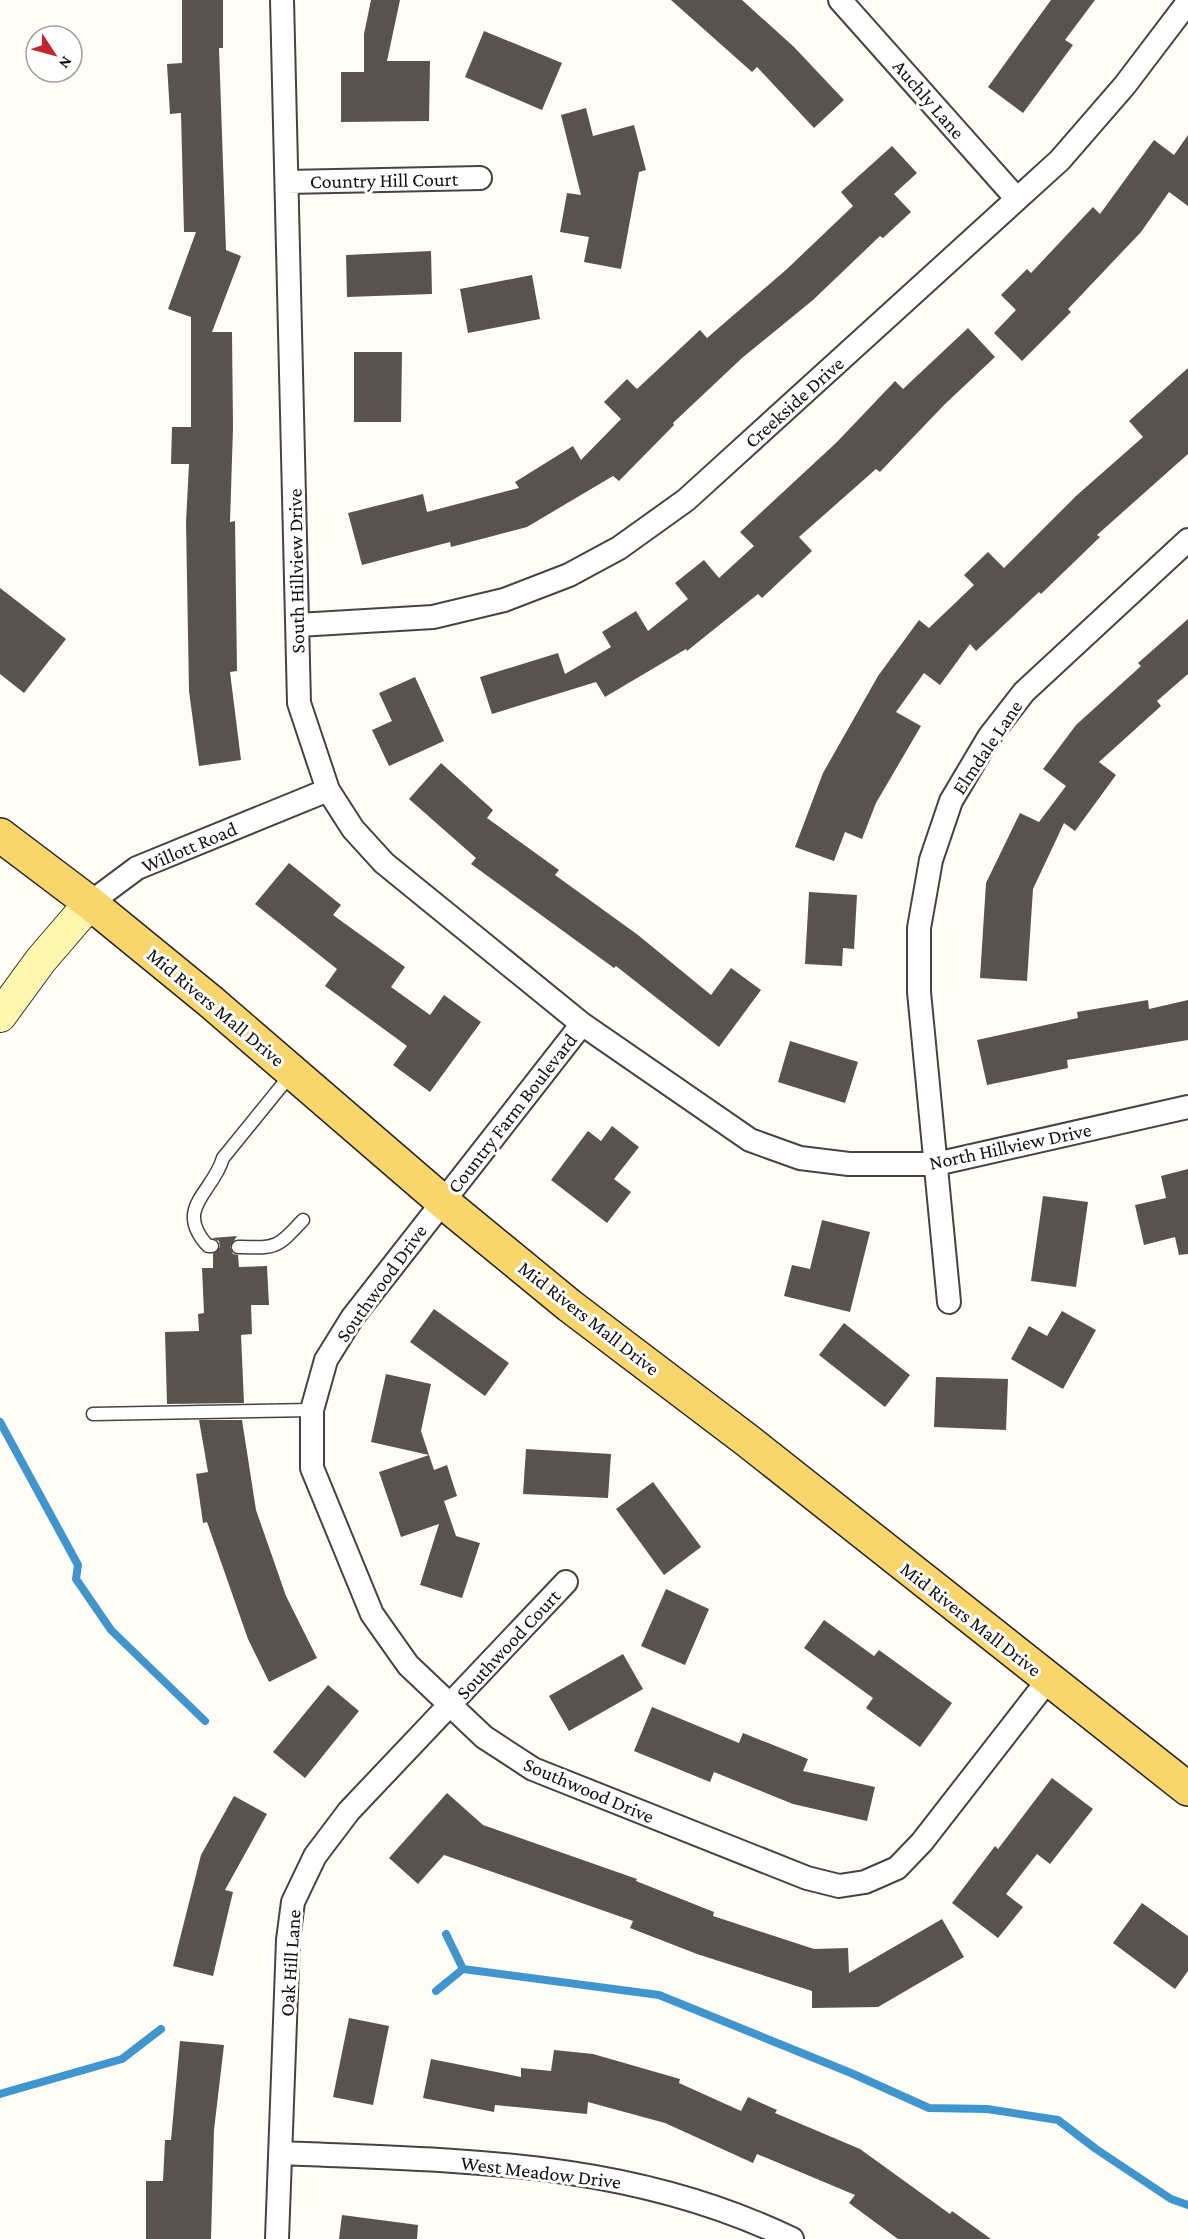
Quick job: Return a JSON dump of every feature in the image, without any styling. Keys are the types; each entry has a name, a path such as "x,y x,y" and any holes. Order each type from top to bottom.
{"main road":[{"name":"Mid Rivers Mall Drive","path":"0,835 90,903 293,1072 442,1201 570,1306 748,1441 1048,1680 1182,1781"},
{"name":"Willott Road","path":"0,1016 41,960 90,903"}],"street":[{"name":"South Hillview Drive","path":"282,0 299,703 328,790 354,829 384,863 582,1024"},
{"name":"Auchly Lane","path":"840,0 1017,199"},
{"name":"Creekside Drive","path":"298,625 433,617 504,600 569,575 619,548 686,500 1017,199 1089,129 1188,2"},
{"name":"Country Hill Court","path":"287,182 480,178"},
{"name":"Elmdale Lane","path":"949,1302 919,992 919,928 931,860 951,801 989,737 1024,692 1188,540"},
{"name":"Willott Road","path":"90,903 137,868 328,790"},
{"name":"North Hillview Drive","path":"582,1024 750,1140 800,1158 849,1164 936,1164 1188,1107"},
{"name":"Country Farm Boulevard","path":"442,1201 582,1024"},
{"name":"Southwood Drive","path":"442,1201 352,1317 326,1360 312,1410 312,1468 372,1614 408,1665 449,1707 484,1737 533,1769 807,1878 839,1886 865,1881 897,1868 922,1842 1048,1680"},
{"name":"Southwood Court","path":"449,1707 566,1582"},
{"name":"Oak Hill Lane","path":"277,2239 288,1940 293,1902 315,1856 349,1811 449,1707"},
{"name":"West Meadow Drive","path":"281,2153 489,2163 585,2174 697,2200 792,2239"}],"lane":[{"path":"212,1246 208,1246 200,1238 193,1213 199,1198 219,1173 223,1158 293,1072"},
{"path":"238,1247 272,1248 284,1241 303,1220"},
{"path":"93,1414 312,1410"}],"building":[{"path":"182,0 223,0 223,48 219,48 226,250 241,256 212,332 232,332 233,428 230,522 235,521 237,671 230,672 241,760 199,766 189,691 186,522 189,464 171,464 172,427 191,427 191,317 168,309 196,232 184,232 181,113 170,114 167,64 182,63"},
{"path":"371,0 400,0 387,61 430,61 429,121 341,122 341,72 364,72 364,34"},
{"path":"671,0 742,0 794,47 844,100 814,128 757,67 752,72"},
{"path":"1051,0 1095,0 1065,40 1073,45 1023,113 988,87"},
{"path":"484,31 562,63 542,110 465,77"},
{"path":"586,108 593,136 634,125 646,170 639,172 621,269 584,262 589,237 560,232 567,193 581,195 561,115"},
{"path":"1188,135 1188,206 1169,192 1141,232 1068,309 1071,312 1022,361 994,333 1016,310 1001,295 1027,269 1031,273 1093,207 1100,214 1154,140 1174,155"},
{"path":"892,146 917,173 894,194 911,212 883,238 880,236 813,300 742,358 673,423 674,425 619,481 613,476 527,527 451,547 450,542 362,565 348,513 423,494 427,512 519,488 515,482 573,446 581,460 621,419 604,402 627,379 637,389 700,330 707,338 787,269 853,206 841,192"},
{"path":"431,251 432,294 347,297 346,255"},
{"path":"532,275 540,319 468,333 460,289"},
{"path":"968,328 995,357 944,405 880,472 876,469 799,537 812,551 762,598 758,594 687,651 686,649 605,697 596,682 492,714 480,677 558,653 565,674 611,647 602,632 636,611 648,631 688,599 675,583 704,560 719,578 754,546 740,532 837,442 895,381 903,389"},
{"path":"354,352 402,352 401,422 354,422"},
{"path":"1188,368 1188,454 1097,535 1100,537 1041,594 1039,592 976,651 970,644 940,685 924,673 896,712 921,726 876,803 862,839 845,832 834,861 795,847 823,773 878,676 919,620 929,628 974,585 964,575 988,552 1004,568 1076,496 1143,437 1129,421"},
{"path":"0,588 66,639 24,693 0,674"},
{"path":"1188,619 1188,674 1157,701 1161,706 1099,762 1116,775 1075,831 1064,823 1033,889 1027,981 980,978 986,883 1020,813 1039,822 1066,786 1043,769 1076,725 1141,666 1138,663"},
{"path":"415,677 444,741 389,766 372,730 392,721 379,693"},
{"path":"441,763 493,810 487,818 559,870 555,875 638,935 711,995 731,968 761,990 719,1047 616,966 614,968 471,864 476,858 409,799"},
{"path":"289,863 341,905 333,915 405,967 391,987 430,1015 444,995 481,1022 430,1092 393,1065 407,1046 325,986 337,969 255,904"},
{"path":"809,892 857,895 854,949 843,948 842,966 805,964"},
{"path":"1148,1000 1149,1009 1188,1000 1188,1040 1067,1060 1068,1068 987,1085 977,1040 1078,1018 1077,1012"},
{"path":"790,1041 858,1062 845,1103 778,1082"},
{"path":"612,1126 639,1147 614,1179 631,1192 607,1223 551,1180 588,1131 601,1141"},
{"path":"1188,1169 1188,1254 1179,1255 1175,1237 1144,1245 1135,1205 1166,1198 1161,1176"},
{"path":"1043,1196 1088,1202 1076,1287 1031,1281"},
{"path":"822,1220 870,1232 850,1312 784,1296 792,1265 810,1269"},
{"path":"237,1236 230,1247 233,1254 238,1255 239,1267 267,1266 269,1305 251,1305 252,1334 241,1335 244,1403 167,1404 165,1332 199,1331 198,1314 204,1313 202,1268 213,1268 213,1254 220,1247 219,1241 212,1238"},
{"path":"434,1309 509,1363 485,1396 410,1342"},
{"path":"1062,1311 1096,1330 1063,1389 1011,1359 1029,1326 1047,1336"},
{"path":"844,1323 910,1375 885,1407 819,1355"},
{"path":"386,1374 431,1384 421,1431 429,1455 371,1442"},
{"path":"936,1377 1008,1379 1006,1430 934,1427"},
{"path":"199,1420 242,1420 256,1510 286,1596 317,1658 269,1682 248,1639 207,1522 203,1523 196,1474 208,1472"},
{"path":"526,1449 611,1454 608,1498 523,1494"},
{"path":"429,1455 434,1470 447,1465 457,1496 444,1501 456,1536 480,1543 462,1598 420,1585 439,1524 401,1537 379,1472"},
{"path":"653,1482 701,1547 664,1575 616,1509"},
{"path":"666,1589 709,1609 685,1665 641,1646"},
{"path":"824,1620 874,1656 879,1650 952,1703 920,1747 866,1708 873,1698 804,1648"},
{"path":"623,1654 643,1689 569,1731 549,1696"},
{"path":"328,1685 359,1711 305,1778 273,1752"},
{"path":"652,1707 739,1743 743,1733 808,1759 803,1771 875,1787 867,1821 793,1804 714,1772 710,1782 634,1751"},
{"path":"1052,1778 1093,1809 1050,1864 1037,1854 1006,1894 1023,1907 998,1938 952,1903 995,1846 998,1849"},
{"path":"447,1793 483,1825 637,1879 636,1881 714,1912 713,1916 814,1949 848,1948 849,1973 942,1919 964,1957 878,2007 812,2008 812,1991 697,1954 630,1928 633,1921 444,1855 418,1884 389,1858"},
{"path":"234,1796 267,1814 225,1890 233,1892 213,1976 173,1966 201,1855"},
{"path":"1142,1903 1188,1936 1188,1971 1175,1989 1113,1943"},
{"path":"349,2018 389,2026 373,2105 333,2097"},
{"path":"180,2041 224,2045 214,2130 211,2239 146,2239 146,2181 163,2181 165,2140 171,2140"},
{"path":"554,2050 593,2054 680,2079 679,2083 741,2111 748,2097 777,2110 775,2113 860,2149 950,2214 952,2211 991,2239 898,2239 849,2203 855,2195 757,2154 753,2163 665,2123 588,2102 587,2114 495,2105 494,2112 423,2098 431,2059 521,2077 521,2068 551,2071"},
{"path":"342,2215 418,2225 417,2239 339,2239"}],"waterway":[{"path":"0,1422 78,1565 76,1579 111,1630 205,1721"},
{"path":"446,1934 463,1969"},
{"path":"436,1991 463,1969 659,1995 851,2073 929,2108 987,2109 1058,2120 1096,2149 1171,2199 1188,2205"},
{"path":"0,2094 122,2059 161,2029"}]}
